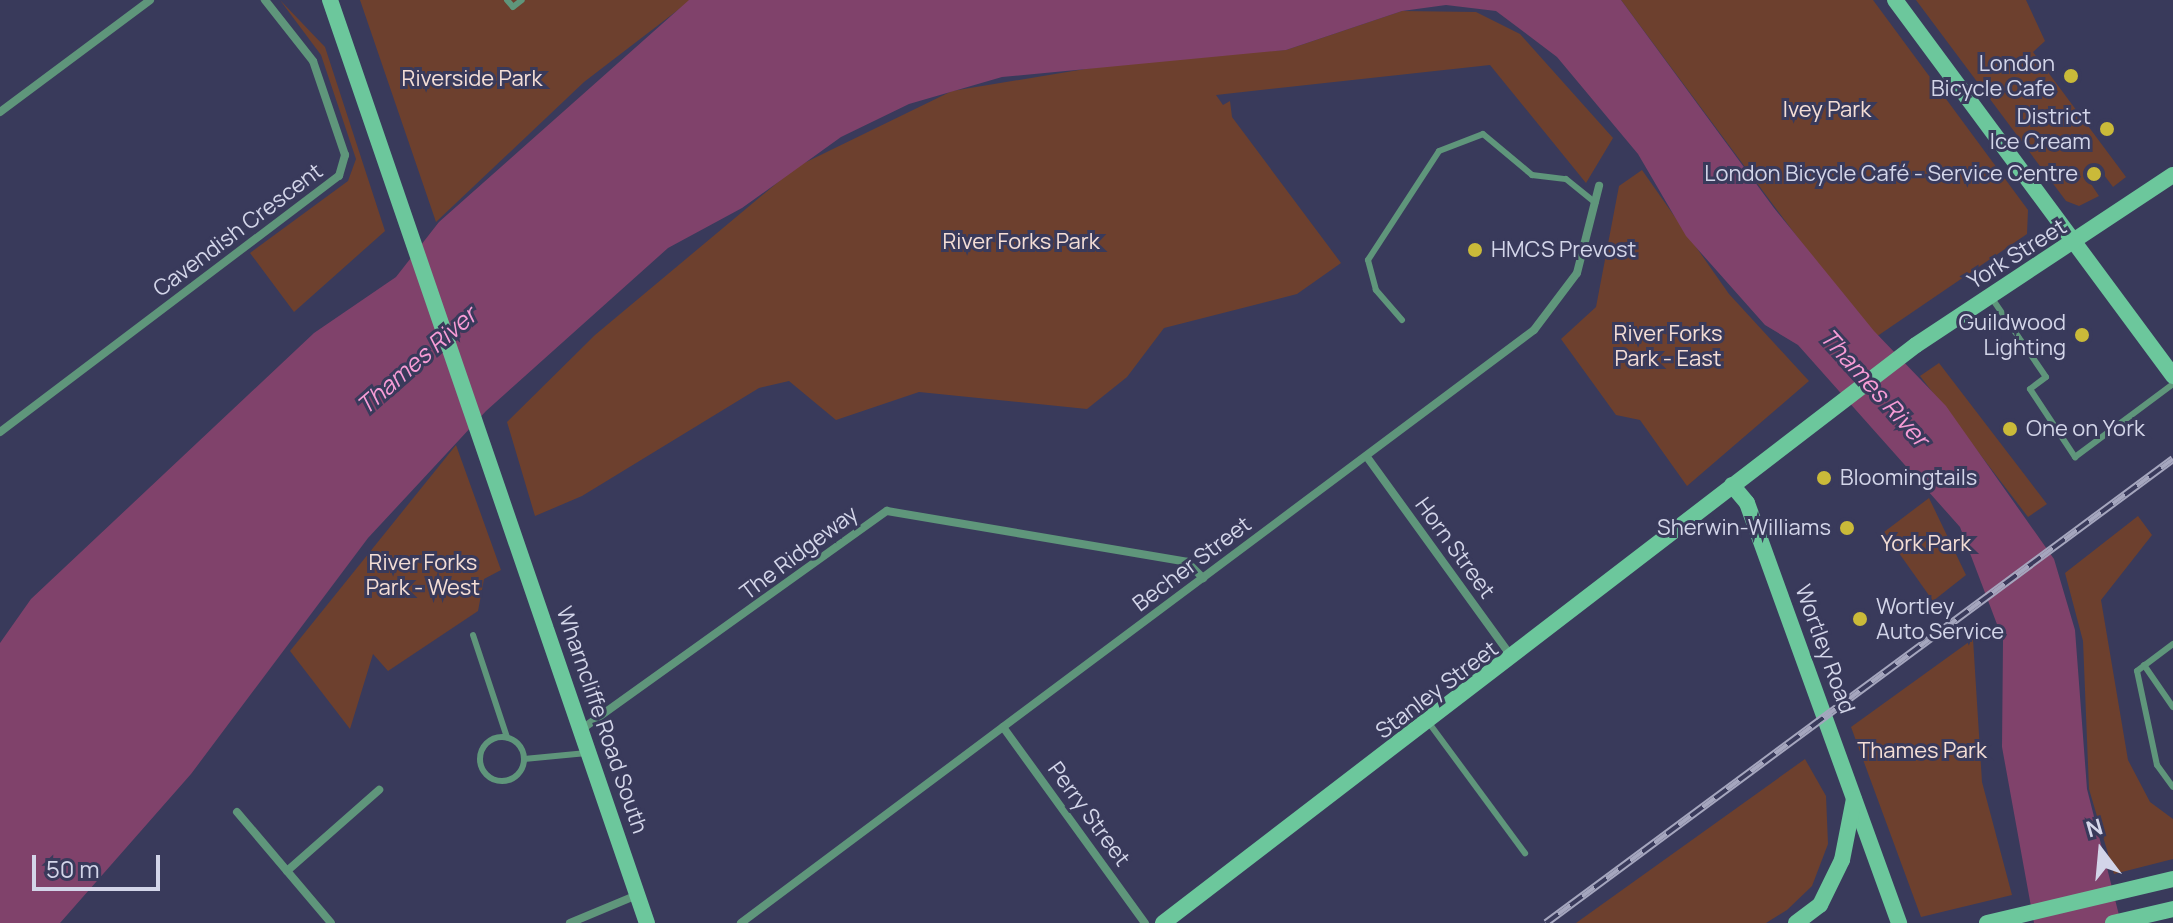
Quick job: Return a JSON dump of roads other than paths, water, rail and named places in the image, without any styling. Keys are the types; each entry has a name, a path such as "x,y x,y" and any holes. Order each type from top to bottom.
{"main road":[{"name":"Wharncliffe Road South","path":"330,0 647,923"},
{"path":"1895,0 2078,242 2173,376"},
{"name":"York Street","path":"1732,485 1916,345 2078,242 2173,175"},
{"name":"Stanley Street","path":"1163,923 1513,660 1732,485"},
{"name":"Wortley Road","path":"1732,485 1747,503 1899,923"},
{"path":"1796,923 1820,905 1842,860 1855,798"},
{"path":"1989,923 2173,879"},
{"path":"2113,923 2166,911"}],"street":[{"path":"0,112 150,0"},
{"name":"Cavendish Crescent","path":"0,432 339,176 345,155 313,61 265,0"},
{"name":"Becher Street","path":"741,923 1367,457 1553,313 1577,273 1599,186"},
{"name":"Horn Street","path":"1367,457 1513,660"},
{"name":"The Ridgeway","path":"582,729 887,511 1187,562 1203,578"},
{"name":"Perry Street","path":"1003,727 1145,923"},
{"path":"287,871 379,790"},
{"path":"237,812 331,923"},
{"path":"570,923 638,895"}],"lane":[{"path":"507,0 513,7 522,0"},
{"path":"1402,320 1376,290 1368,260 1439,151 1483,134 1532,175 1566,179 1596,203"},
{"path":"1991,297 2046,377 2030,389 2075,457 2173,384"},
{"path":"473,635 507,737 524,759 555,762 589,752"},
{"path":"2173,644 2137,671 2143,716 2157,765 2173,787"},
{"path":"2144,665 2173,707"},
{"path":"1429,723 1525,853"},
{"path":"507,737 481,751 487,775 514,778 524,759"}],"water":[{"name":"Thames River","path":"689,0 1621,0 1774,208 1874,331 1946,406 2054,559 2075,630 2087,789 2121,923 2034,923 2002,747 2003,640 1960,527 1798,345 1765,325 1686,236 1638,154 1557,57 1496,11 1446,5 1402,11 1286,50 1002,77 909,104 841,137 742,208 668,248 486,411 368,538 191,774 60,923 0,923 0,643 31,599 314,333 396,277 439,222"}],"railway":[{"path":"1546,923 2173,459"}],"place":[{"name":"London Bicycle Cafe","path":"2071,76"},
{"name":"District Ice Cream","path":"2107,129"},
{"name":"London Bicycle Café - Service Centre","path":"2094,174"},
{"name":"HMCS Prevost","path":"1475,250"},
{"name":"Guildwood Lighting","path":"2082,335"},
{"name":"One on York","path":"2010,429"},
{"name":"Bloomingtails","path":"1824,478"},
{"name":"Sherwin-Williams","path":"1847,528"},
{"name":"Wortley Auto Service","path":"1860,619"}],"park label":[{"name":"Riverside Park","path":"472,79"},
{"name":"Ivey Park","path":"1827,110"},
{"name":"River Forks Park","path":"1021,242"},
{"name":"River Forks Park - East","path":"1668,346"},
{"name":"York Park","path":"1926,544"},
{"name":"River Forks Park - West","path":"423,574"},
{"name":"Thames Park","path":"1922,751"}]}
